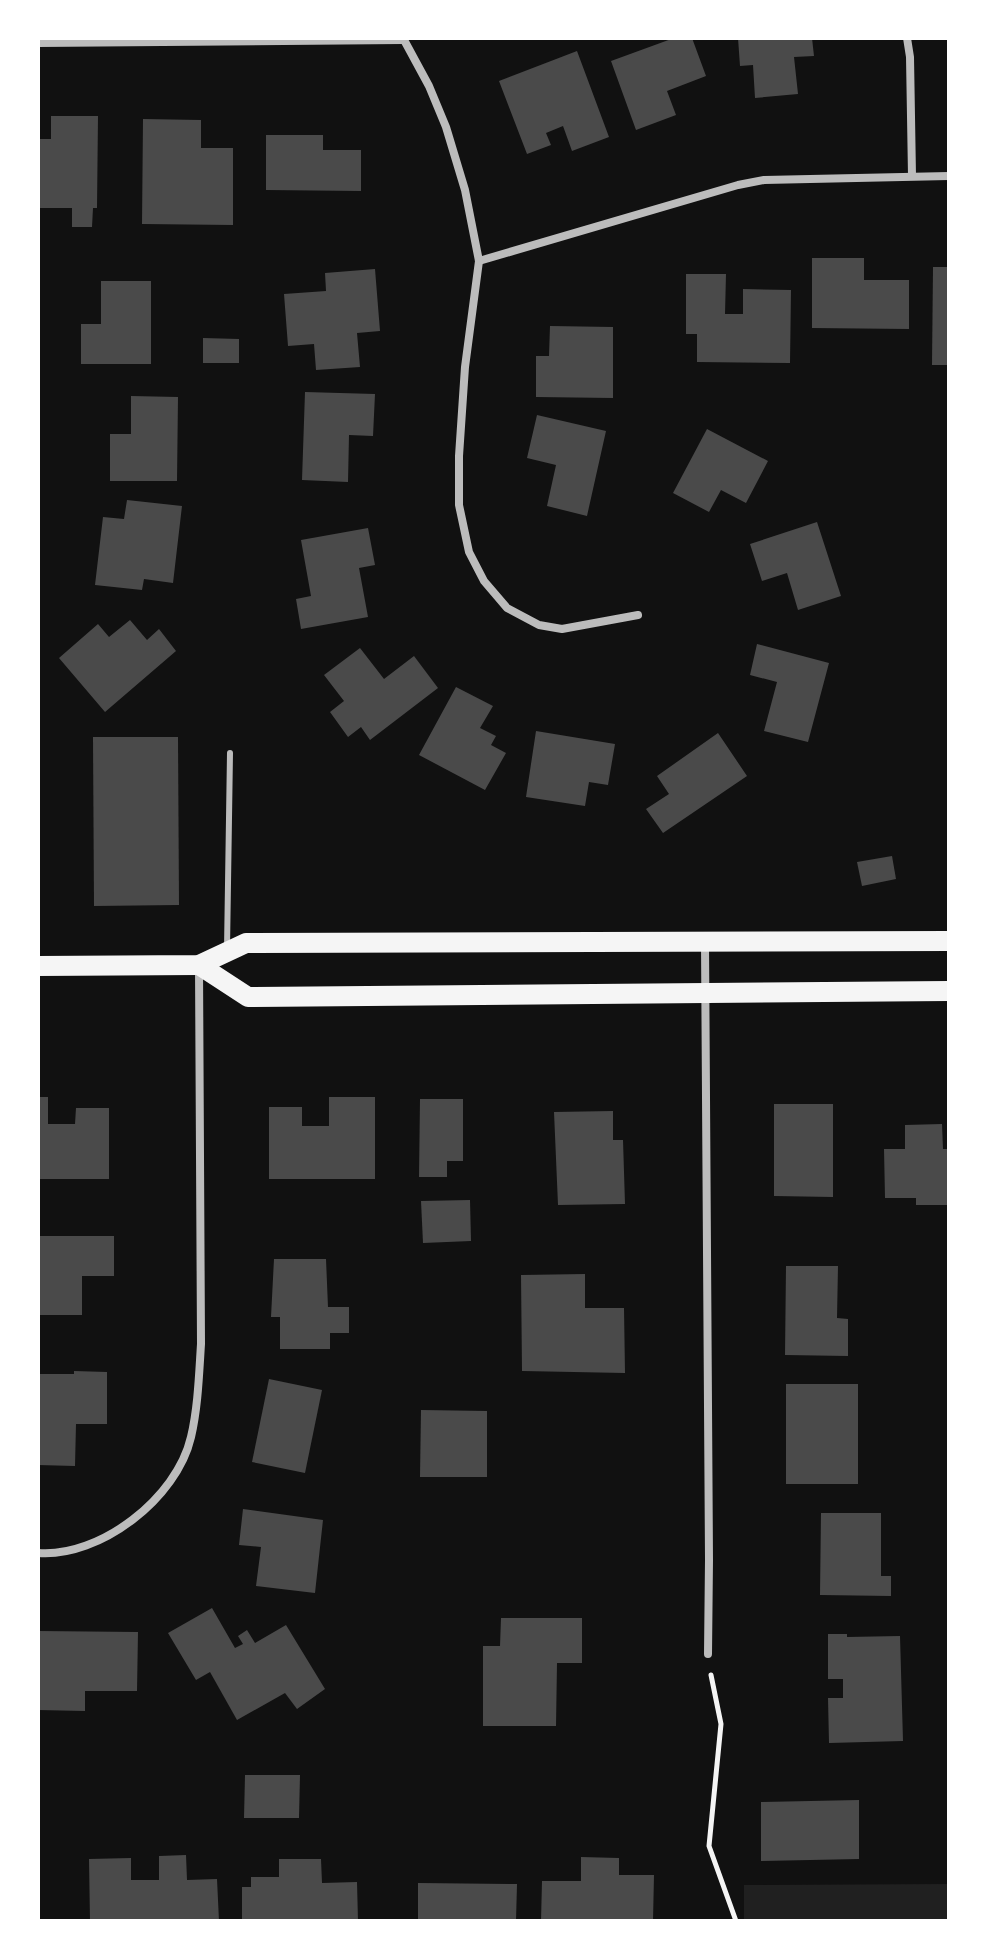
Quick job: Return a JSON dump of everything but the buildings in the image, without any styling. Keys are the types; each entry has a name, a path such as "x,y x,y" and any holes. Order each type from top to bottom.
{"main road":[{"path":"38,966 199,965 246,943 949,941"},
{"path":"199,965 248,997 949,991"}],"street":[{"path":"907,38 912,176"},
{"path":"38,43 403,39 429,86 446,127 465,190 479,261 465,367 459,456 459,505 469,552 484,581 507,608 539,625 562,629 638,615"},
{"path":"479,261 764,180 949,176"},
{"path":"705,942 708,1654"},
{"path":"38,1553 59,1555 99,1541 140,1515 171,1479 191,1440 201,1344 199,965"}],"lane":[{"path":"227,952 230,753"}],"path":[{"path":"708,1654 721,1724 709,1846 736,1921"}],"shaded area":[{"path":"949,1884 949,1921 744,1921 744,1885"}]}
